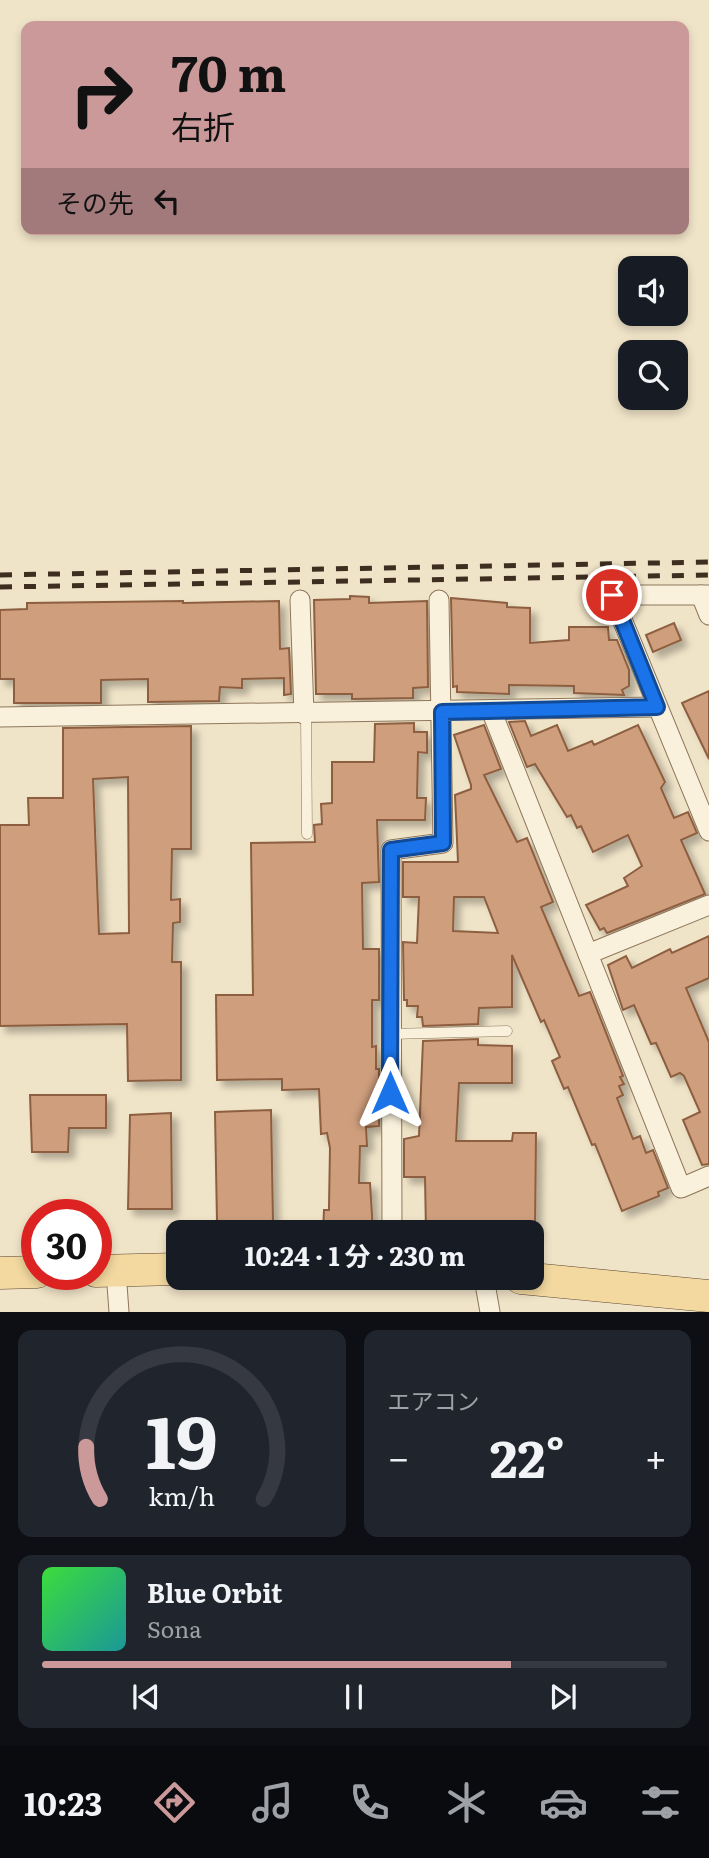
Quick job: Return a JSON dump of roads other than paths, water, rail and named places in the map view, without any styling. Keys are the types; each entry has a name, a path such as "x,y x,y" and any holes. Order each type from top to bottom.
{"main road":[{"path":"112,1271 166,1269"},
{"path":"0,1273 21,1272"},
{"path":"544,1280 709,1296"}],"street":[{"path":"709,615 705,595 612,595 709,831"},
{"path":"300,600 305,714"},
{"path":"392,1220 391,850 443,843 439,600"},
{"path":"0,717 657,707"},
{"path":"491,710 681,1188 709,1176"},
{"path":"588,954 709,905"},
{"path":"112,1290 119,1312"},
{"path":"486,1290 490,1312"}],"lane":[{"path":"305,714 307,834"},
{"path":"390,1034 507,1031"}],"railway":[{"path":"0,575 709,562"},
{"path":"0,587 709,575"}]}
